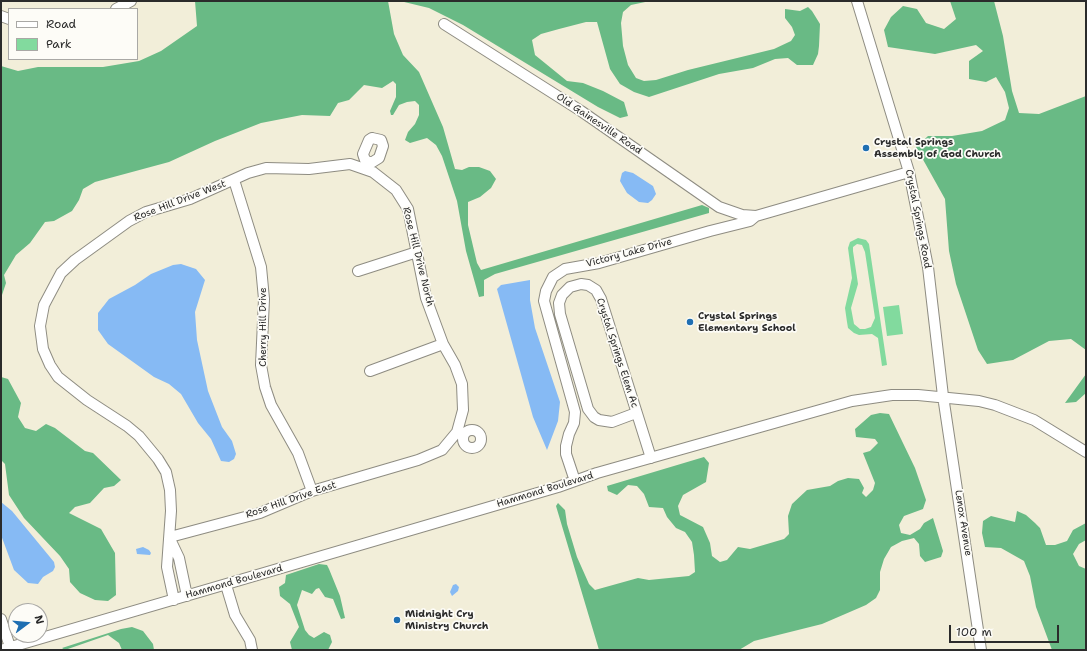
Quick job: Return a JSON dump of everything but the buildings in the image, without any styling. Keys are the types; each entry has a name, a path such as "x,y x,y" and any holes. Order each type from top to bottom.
{"street":[{"path":"118,8 130,1"},
{"name":"Crystal Springs Road","path":"857,1 909,172 928,267 943,396"},
{"name":"Old Gainesville Road","path":"444,24 581,111 719,207 742,215 756,216"},
{"name":"Rose Hill Drive North","path":"283,168 309,169 350,164 366,165 382,177 400,196 408,209 426,298 443,344 455,365 462,384 463,410 461,433 435,454"},
{"name":"Rose Hill Drive West","path":"174,600 167,567 170,537 170,490 166,472 147,444 127,426 87,400 58,377 50,365 43,348 40,333 40,318 50,291 61,273 75,260 129,221 140,215 190,199 266,168 283,168"},
{"name":"Victory Lake Drive","path":"575,481 566,454 566,446 576,412 544,301 546,291 553,277 565,269 599,263 750,221 756,216 909,172"},
{"name":"Cherry Hill Drive","path":"234,180 261,267 264,299 261,365 265,387 272,405 298,453 312,491"},
{"path":"358,271 417,252"},
{"name":"Crystal Springs Elem Ac","path":"636,413 612,422 599,420 594,417 588,409 560,314 559,303 562,295 570,287 582,284 588,285 596,290 602,299 651,458"},
{"path":"370,371 443,344"},
{"name":"Hammond Boulevard","path":"6,648 174,600 651,458 852,401 892,395 943,396 995,405 1034,420 1086,452"},
{"name":"Lenox Avenue","path":"943,396 981,650"},
{"name":"Rose Hill Drive East","path":"170,537 260,512 312,491 435,454"},
{"path":"170,537 179,558 187,596"},
{"path":"226,584 235,615 247,635 252,650"},
{"path":"1,618 6,648"}],"green space":[{"path":"195,1 388,1 394,34 403,55 419,72 443,127 455,169 462,170 469,167 479,167 490,171 496,179 491,188 480,197 468,202 468,225 477,263 481,270 702,205 709,208 709,213 495,274 484,280 484,296 479,297 466,251 457,201 442,156 436,145 427,138 410,143 405,140 408,132 415,124 419,115 419,105 415,101 407,102 399,105 393,115 391,115 390,111 396,97 396,84 393,81 382,88 364,85 349,100 338,103 330,116 302,115 261,123 215,141 169,162 95,182 83,189 79,200 72,211 54,221 45,222 30,243 16,255 4,275 6,283 1,298 1,66 18,71 38,67 103,67 139,61 161,51 197,26"},
{"path":"400,1 650,1 631,5 623,12 621,23 623,46 628,65 636,78 644,81 656,80 688,70 774,49 791,41 795,35 792,27 785,18 785,9 800,11 808,7 812,11 820,24 819,46 818,54 813,65 797,65 788,58 775,59 753,68 719,74 649,97 634,92 620,84 610,69 597,22 586,22 559,29 541,34 532,40 535,55 567,81 583,83 624,102 628,116 620,118 598,107 463,25 429,8"},
{"path":"950,1 994,1 1003,36 1012,91 1019,113 1039,114 1086,96 1086,350 1071,339 1049,341 1013,360 987,364 978,350 956,284 949,251 945,199 916,147 928,136 952,136 982,131 1005,120 1009,108 1005,92 996,77 986,82 969,79 969,61 983,51 976,45 935,54 888,47 884,30 891,17 903,6 917,9 926,23 944,29 956,19"},
{"path":"858,238 866,240 869,244 887,365 882,366 878,338 872,334 859,335 848,328 845,308 852,278 848,248 850,242","holes":["857,244 862,245 865,252 875,318 871,327 865,329 860,329 854,324 851,308 858,284 853,247"]},
{"path":"899,305 903,334 887,336 883,307"},
{"path":"1086,374 1086,393 1076,402 1065,403"},
{"path":"1,377 8,379 21,403 18,417 25,428 36,431 46,424 55,428 85,451 93,453 121,480 114,486 104,488 90,503 75,507 69,513 101,529 115,553 116,595 108,601 95,600 80,593 70,582 69,569 60,556 24,518 9,495 5,464 1,460"},
{"path":"880,413 889,414 915,468 926,500 923,509 904,516 899,525 901,533 910,535 920,529 924,523 933,518 943,551 941,557 925,562 920,556 919,544 914,538 902,541 891,547 884,559 880,572 880,590 876,598 866,605 822,624 754,641 739,650 599,650 556,506 558,503 565,510 567,524 577,557 589,584 595,590 638,578 649,580 689,576 695,572 694,555 692,542 685,532 676,528 667,517 663,508 649,507 644,494 637,486 628,485 617,495 608,491 607,486 704,457 709,463 706,482 683,495 678,506 680,515 703,527 710,543 712,556 720,562 727,560 738,547 750,549 784,539 789,534 788,516 792,504 807,490 830,486 838,481 848,478 859,479 864,488 862,493 866,497 873,490 875,483 863,453 870,451 878,443 875,439 856,437 855,429 871,415"},
{"path":"1017,511 1026,515 1040,528 1046,545 1055,545 1067,541 1073,530 1086,523 1086,540 1079,544 1073,554 1079,566 1086,569 1086,650 1052,650 1036,607 1030,576 1024,561 1001,548 985,547 982,533 983,521 991,516 1015,522"},
{"path":"319,564 327,565 329,569 340,596 345,618 341,619 333,599 325,597 319,588 312,594 302,590 297,605 305,630 314,638 324,632 330,635 332,642 328,650 292,650 290,642 299,627 290,604 280,596 279,587 285,583 286,575"},
{"path":"132,627 143,631 153,644 154,650 122,650 119,643 108,635 65,650 62,648 121,629"}],"water":[{"path":"625,171 633,173 653,186 656,194 652,200 648,203 639,202 627,193 620,181 622,173"},
{"path":"181,264 196,269 205,280 195,312 197,340 208,391 222,427 232,441 236,454 234,459 229,462 221,461 211,439 198,423 181,394 169,384 154,377 108,344 98,330 98,313 109,299 135,285 151,274 173,265"},
{"path":"530,280 530,300 535,328 560,402 558,421 547,450 533,417 497,289 501,285"},
{"path":"1,502 12,511 54,562 55,567 53,571 43,577 38,584 28,583 14,570 1,535"},
{"path":"143,547 149,550 151,553 150,555 137,554 136,549"},
{"path":"456,584 459,587 458,591 452,596 450,592 453,585"}],"place":[{"name":"Crystal Springs Assembly of God Church","path":"866,148"},
{"name":"Crystal Springs Elementary School","path":"690,322"},
{"name":"Midnight Cry Ministry Church","path":"397,620"}]}
